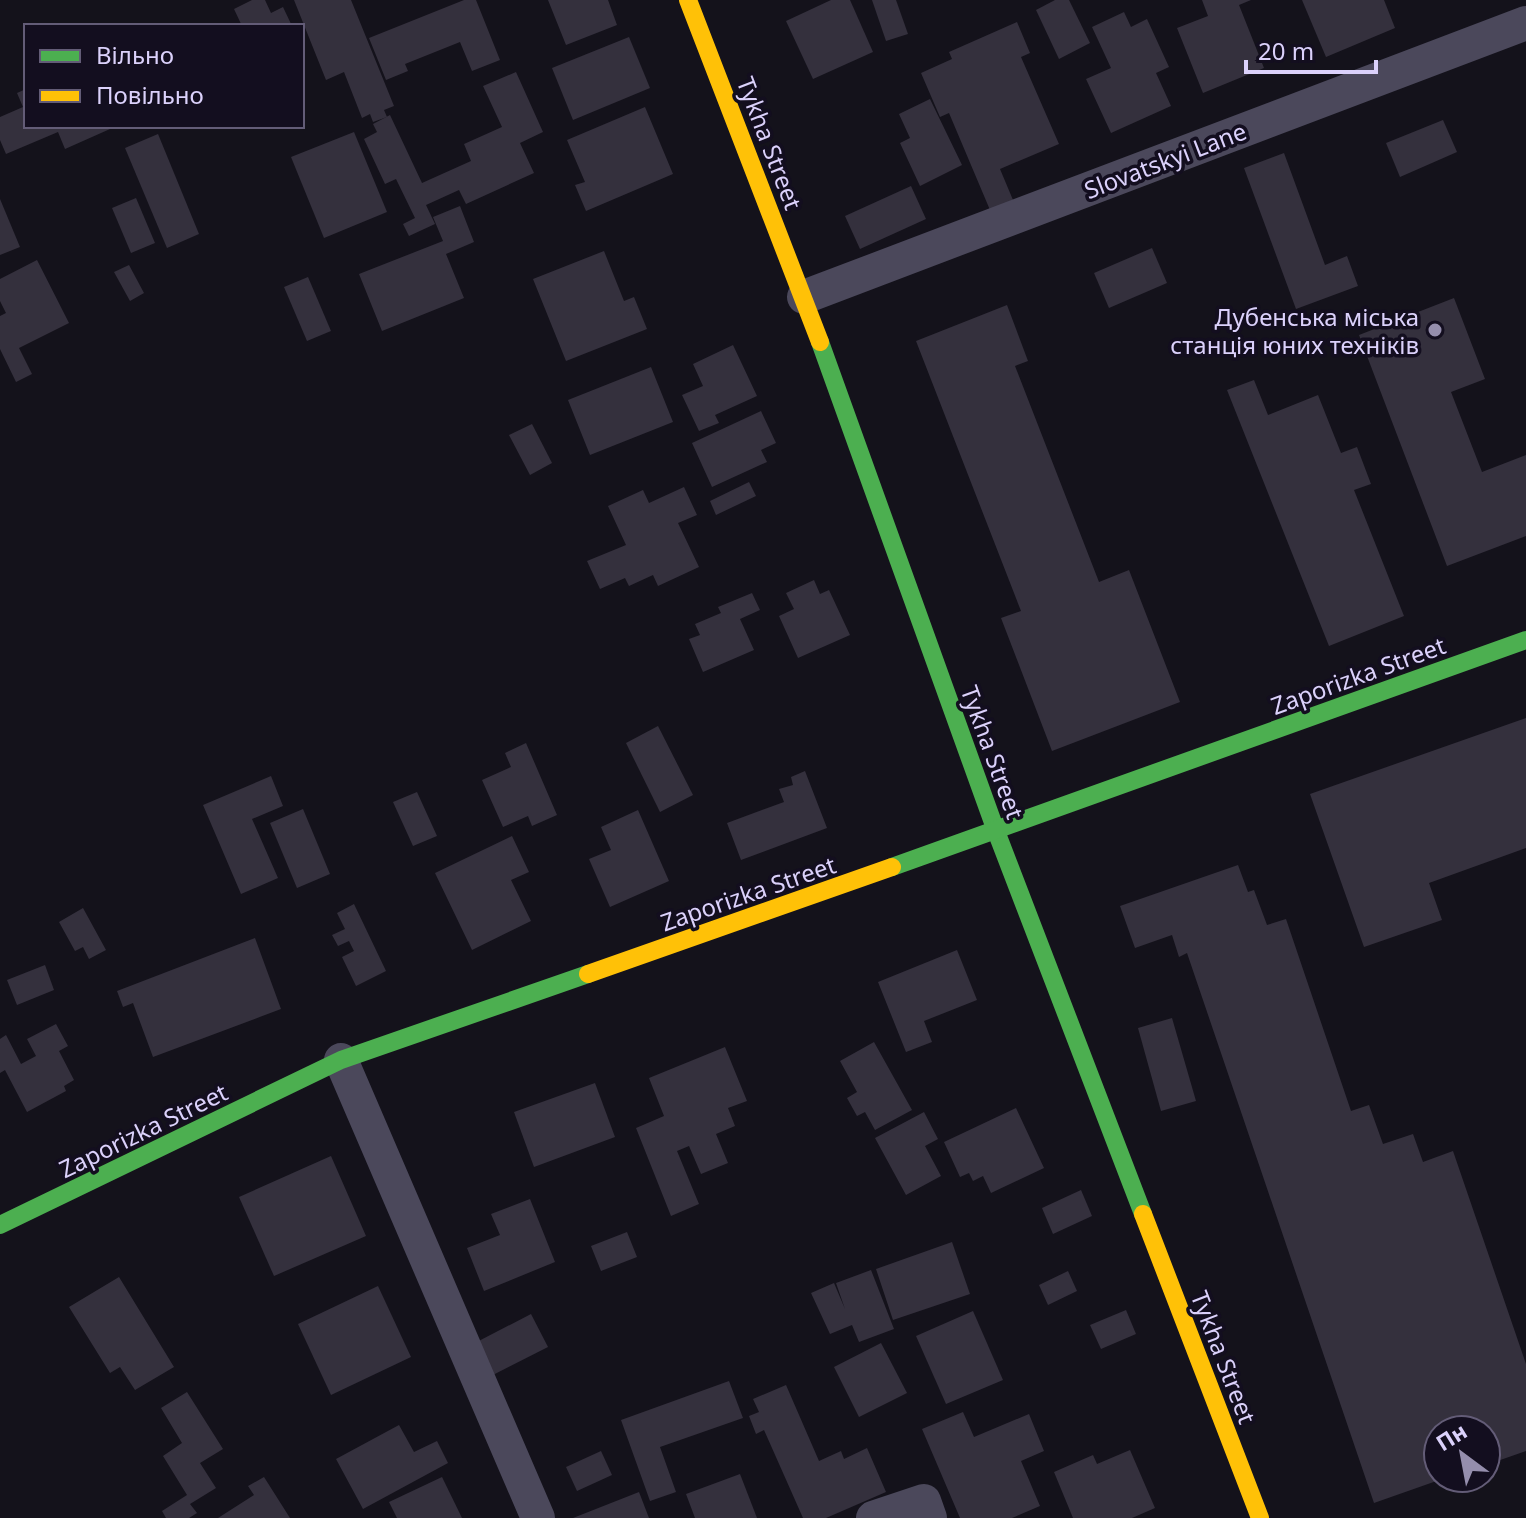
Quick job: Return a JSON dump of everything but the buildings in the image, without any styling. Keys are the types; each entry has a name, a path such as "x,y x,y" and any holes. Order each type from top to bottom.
{"street":[{"name":"Tykha Street","path":"688,0 804,297 996,831 1260,1518"},
{"name":"Slovatskyi Lane","path":"804,297 1526,23"},
{"name":"Zaporizka Street","path":"0,1225 341,1060 996,831 1526,640"},
{"path":"341,1060 538,1518"},
{"path":"873,1518 924,1501 930,1518"}],"traffic: fast":[{"path":"820,342 996,831 1143,1214"},
{"path":"892,867 1526,640"},
{"path":"0,1225 341,1060 588,974"}],"traffic: slow":[{"path":"688,0 820,342"},
{"path":"588,974 892,867"},
{"path":"1143,1214 1260,1518"}],"place":[{"name":"Дубенська міська станція юних техніків","path":"1435,330"}]}
